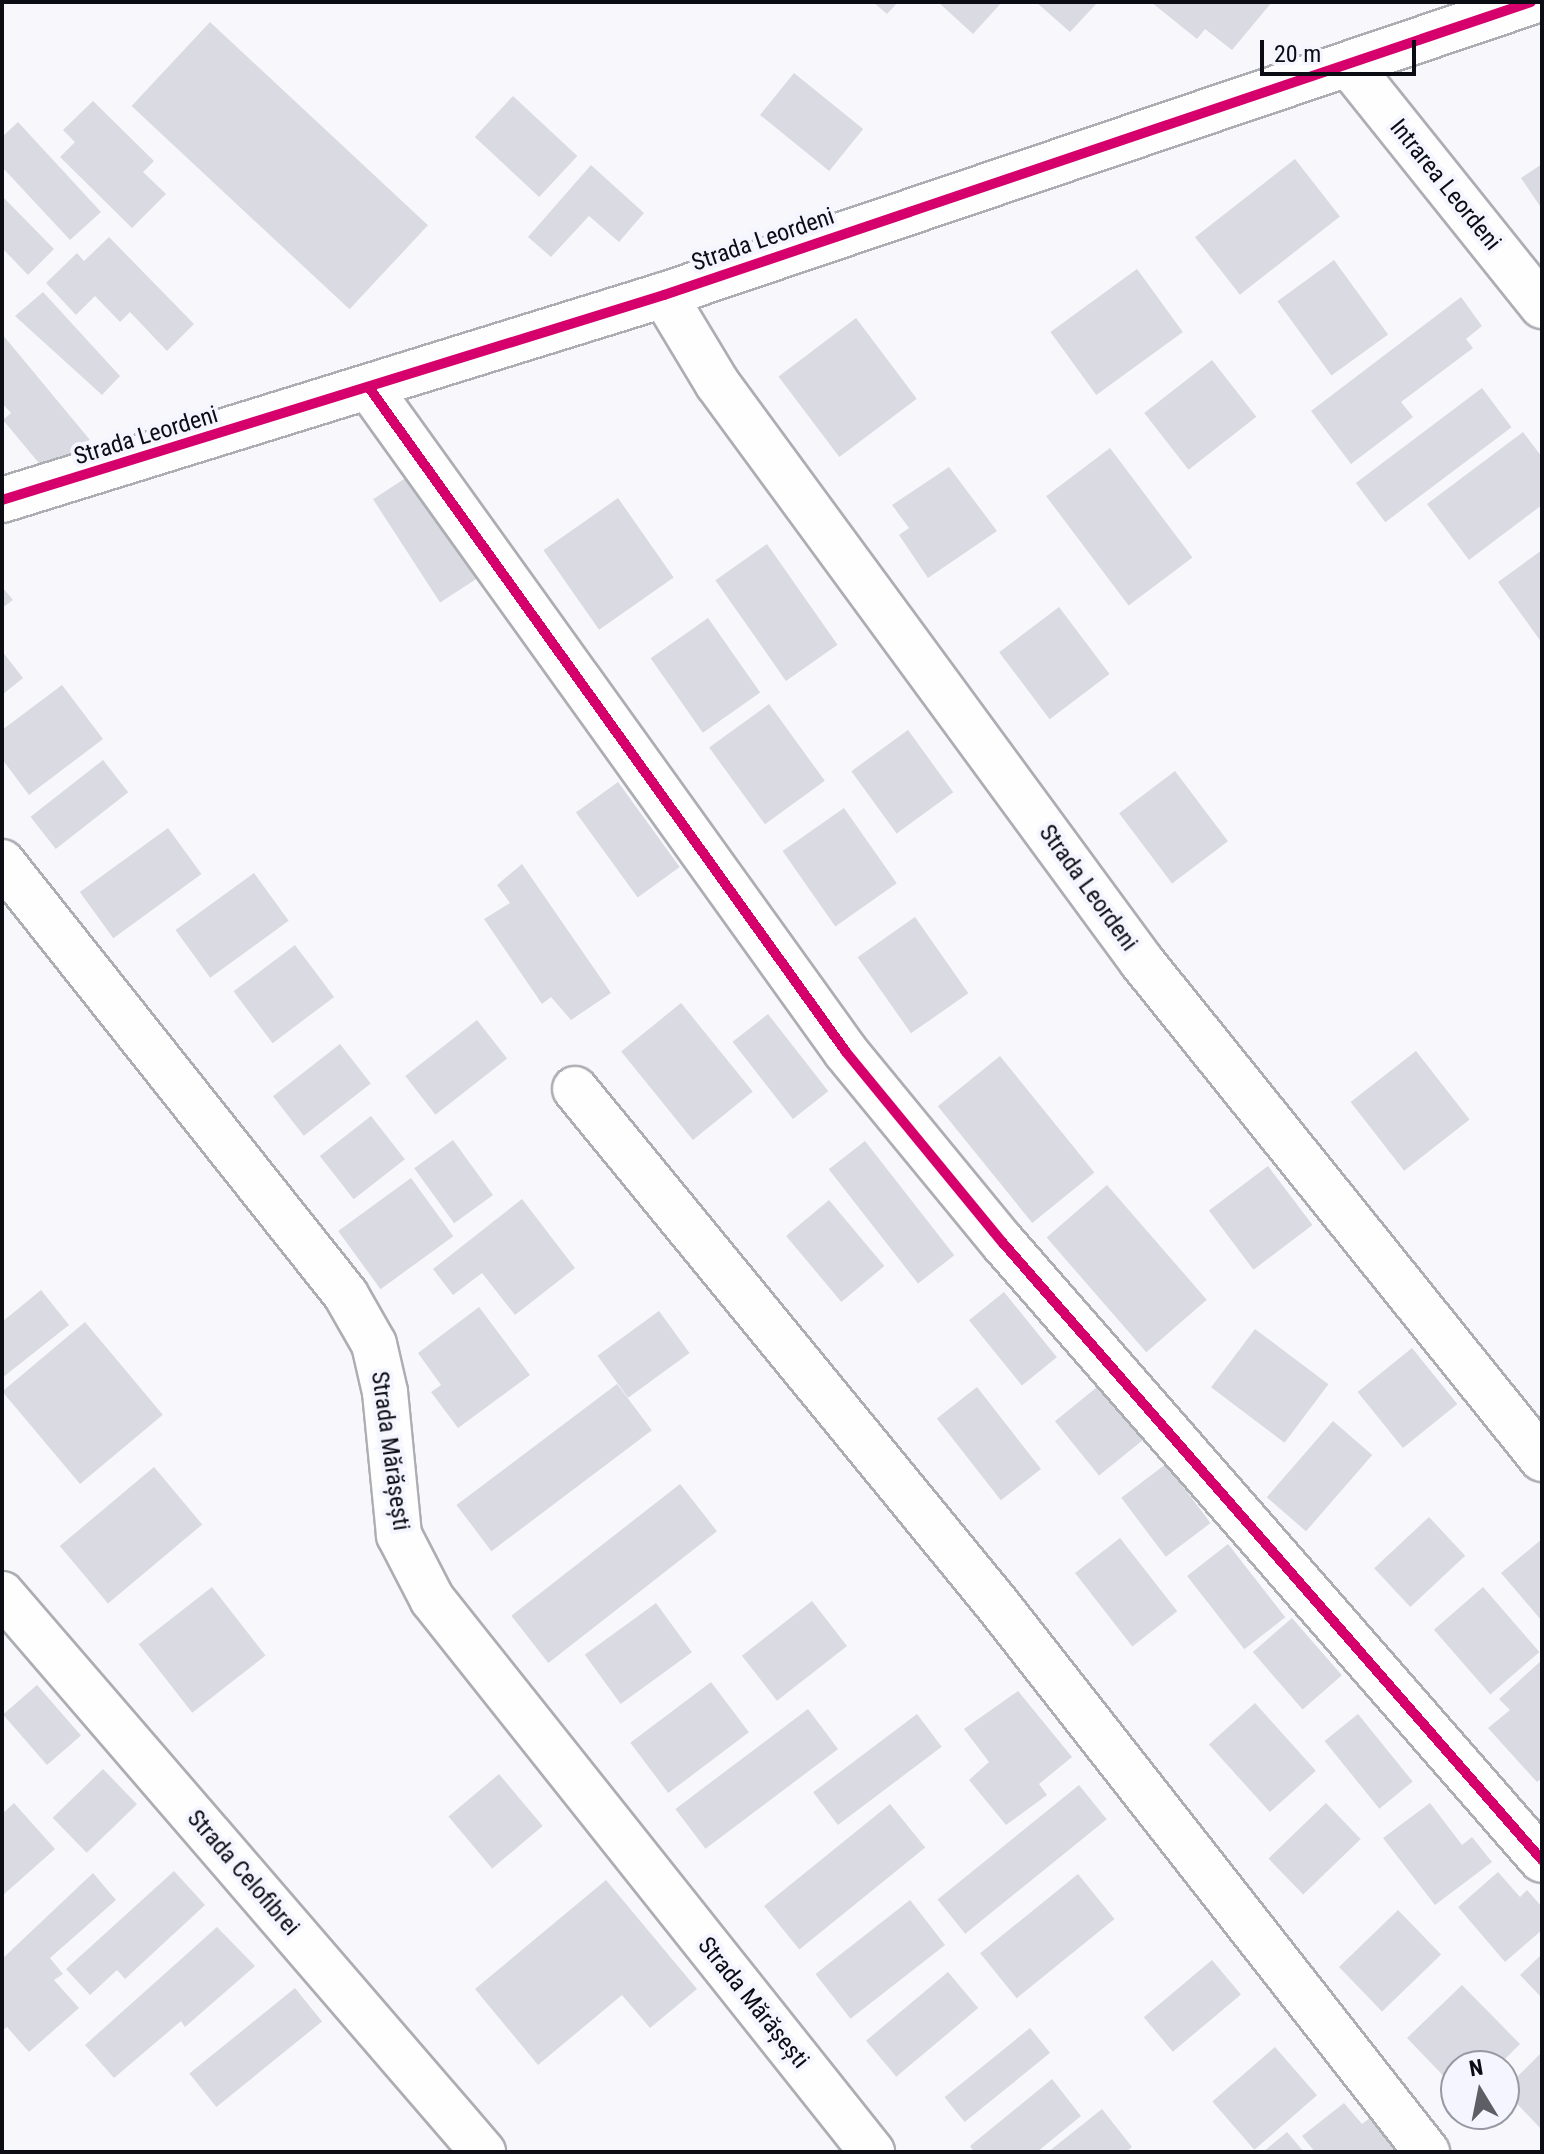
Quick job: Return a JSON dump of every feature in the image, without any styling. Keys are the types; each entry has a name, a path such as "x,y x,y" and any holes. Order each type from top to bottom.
{"street":[{"name":"Strada Leordeni","path":"2,500 370,389 664,295 1531,2"},
{"name":"Intrarea Leordeni","path":"1349,65 1542,306"},
{"name":"Strada Leordeni","path":"664,295 717,383 1142,962 1542,1459"},
{"path":"370,389 846,1052 1003,1243 1542,1860"},
{"name":"Strada Mărășești","path":"2,862 360,1320 374,1344 385,1392 399,1535 432,1599 872,2152"},
{"path":"575,1089 997,1604 1427,2152"},
{"name":"Strada Celofibrei","path":"2,1594 483,2152"}],"building":[{"path":"873,2 898,2 887,14"},
{"path":"938,2 1002,2 973,34"},
{"path":"1036,2 1098,2 1070,32"},
{"path":"1151,2 1272,2 1232,50 1205,29 1197,39"},
{"path":"210,22 428,225 350,309 132,106"},
{"path":"794,73 863,129 829,171 760,115"},
{"path":"513,96 577,156 539,197 475,137"},
{"path":"93,101 154,161 143,172 166,194 132,228 60,157 75,142 63,130"},
{"path":"18,122 101,212 70,240 2,167 2,137"},
{"path":"1295,159 1340,217 1240,295 1195,237"},
{"path":"1542,164 1542,209 1521,178"},
{"path":"591,165 644,213 619,242 589,216 551,257 528,237"},
{"path":"2,196 54,249 28,275 2,248"},
{"path":"109,237 194,324 167,351 130,312 120,322 95,296 76,315 46,283 77,253 84,261"},
{"path":"1334,260 1388,334 1331,376 1277,301"},
{"path":"1137,269 1183,332 1096,395 1050,332"},
{"path":"43,292 120,376 102,395 15,316"},
{"path":"1461,297 1482,326 1466,339 1473,348 1401,402 1413,417 1351,464 1311,411"},
{"path":"856,318 917,399 839,457 779,376"},
{"path":"2,334 90,440 48,474 3,420 11,413 2,403"},
{"path":"1212,360 1256,417 1189,470 1144,413"},
{"path":"1482,388 1511,427 1385,522 1356,483"},
{"path":"1523,432 1542,457 1542,505 1469,560 1427,504"},
{"path":"1110,448 1192,557 1129,606 1046,496"},
{"path":"949,467 997,531 928,578 899,535 909,528 892,505"},
{"path":"415,472 482,575 440,602 373,499"},
{"path":"618,498 674,577 599,630 543,550"},
{"path":"767,544 838,645 786,681 715,580"},
{"path":"1542,550 1542,643 1498,582"},
{"path":"2,587 13,600 2,608"},
{"path":"1059,607 1110,674 1050,719 999,652"},
{"path":"708,618 760,693 703,733 651,658"},
{"path":"2,651 23,678 2,695"},
{"path":"62,685 103,739 29,795 2,759 2,730"},
{"path":"769,704 825,781 765,824 709,747"},
{"path":"908,730 953,792 897,833 851,771"},
{"path":"103,760 128,792 56,849 31,817"},
{"path":"1175,771 1228,841 1172,883 1119,813"},
{"path":"618,782 680,867 638,898 576,813"},
{"path":"844,808 897,883 835,926 783,851"},
{"path":"168,828 202,874 113,938 80,892"},
{"path":"522,864 611,993 571,1020 551,997 542,1004 484,919 510,903 497,885"},
{"path":"254,873 289,921 210,978 176,930"},
{"path":"915,917 968,993 911,1033 858,957"},
{"path":"295,945 334,997 273,1043 234,991"},
{"path":"681,1003 753,1092 693,1140 621,1051"},
{"path":"768,1014 828,1091 793,1119 733,1042"},
{"path":"477,1020 507,1059 435,1115 405,1076"},
{"path":"340,1044 371,1083 304,1136 273,1096"},
{"path":"1416,1051 1470,1120 1404,1171 1351,1102"},
{"path":"1000,1056 1094,1173 1032,1223 938,1106"},
{"path":"371,1116 405,1159 354,1199 320,1156"},
{"path":"453,1140 493,1195 454,1223 414,1168"},
{"path":"865,1141 954,1255 918,1284 829,1169"},
{"path":"1268,1166 1313,1225 1253,1270 1209,1211"},
{"path":"411,1178 453,1236 381,1289 338,1231"},
{"path":"1107,1185 1207,1300 1146,1352 1047,1237"},
{"path":"522,1199 575,1268 515,1315 482,1273 453,1295 433,1269"},
{"path":"829,1200 884,1266 841,1302 786,1236"},
{"path":"41,1290 69,1325 2,1378 2,1322"},
{"path":"1004,1292 1057,1357 1022,1386 969,1320"},
{"path":"479,1307 530,1375 458,1428 431,1392 441,1385 418,1353"},
{"path":"659,1311 690,1353 628,1398 598,1356"},
{"path":"85,1322 163,1415 80,1484 2,1391"},
{"path":"1255,1329 1328,1384 1285,1443 1211,1387"},
{"path":"1412,1348 1457,1404 1403,1448 1358,1392"},
{"path":"1107,1379 1151,1433 1099,1476 1055,1421"},
{"path":"617,1384 652,1430 491,1551 456,1505"},
{"path":"977,1387 1041,1469 1001,1500 937,1418"},
{"path":"1333,1421 1372,1455 1306,1531 1267,1497"},
{"path":"1166,1464 1211,1523 1166,1557 1121,1498"},
{"path":"154,1467 202,1524 108,1604 60,1546"},
{"path":"680,1484 717,1531 548,1663 511,1616"},
{"path":"1429,1517 1465,1556 1410,1607 1374,1568"},
{"path":"1120,1538 1177,1611 1132,1646 1075,1573"},
{"path":"1542,1539 1542,1621 1501,1573"},
{"path":"1228,1544 1285,1617 1244,1649 1187,1576"},
{"path":"212,1587 266,1656 192,1713 139,1644"},
{"path":"1483,1587 1539,1652 1490,1695 1434,1630"},
{"path":"812,1601 847,1646 777,1701 742,1656"},
{"path":"656,1603 692,1652 621,1704 585,1655"},
{"path":"1292,1618 1342,1675 1303,1709 1253,1652"},
{"path":"1542,1660 1542,1778 1537,1782 1488,1728 1510,1710 1499,1699"},
{"path":"711,1682 749,1732 668,1793 630,1743"},
{"path":"37,1685 81,1736 47,1765 3,1715"},
{"path":"1018,1691 1072,1757 1039,1784 1047,1795 1006,1825 969,1780 989,1762 964,1729"},
{"path":"1255,1703 1316,1771 1270,1812 1209,1744"},
{"path":"808,1709 838,1749 706,1849 675,1809"},
{"path":"917,1714 942,1747 838,1825 813,1792"},
{"path":"1358,1714 1413,1782 1379,1809 1325,1741"},
{"path":"103,1769 137,1804 87,1853 53,1818"},
{"path":"499,1774 543,1826 492,1869 448,1816"},
{"path":"1079,1785 1107,1819 965,1934 938,1900"},
{"path":"14,1803 55,1849 2,1896 2,1814"},
{"path":"1326,1803 1361,1839 1303,1895 1268,1859"},
{"path":"1430,1803 1462,1845 1472,1837 1492,1862 1435,1905 1383,1838"},
{"path":"890,1804 925,1848 799,1949 764,1906"},
{"path":"174,1871 205,1905 125,1979 117,1970 90,1995 66,1969"},
{"path":"1498,1872 1520,1897 1527,1890 1542,1907 1542,1930 1505,1962 1458,1907"},
{"path":"93,1873 116,1900 50,1958 63,1974 54,1980 79,2008 29,2052 7,2027 2,2031 2,1959"},
{"path":"1078,1874 1115,1919 1017,1998 980,1953"},
{"path":"606,1880 697,1989 650,2028 622,1995 538,2065 475,1989"},
{"path":"910,1900 945,1945 851,2019 815,1974"},
{"path":"1398,1910 1441,1955 1382,2012 1339,1967"},
{"path":"217,1927 255,1966 185,2027 181,2021 114,2078 85,2045"},
{"path":"1542,1954 1542,1998 1520,1975"},
{"path":"1212,1960 1241,1994 1173,2052 1144,2017"},
{"path":"948,1972 978,2008 896,2077 866,2041"},
{"path":"1462,1985 1520,2044 1514,2050 1440,2050 1440,2072 1407,2038"},
{"path":"295,1988 322,2021 216,2107 189,2074"},
{"path":"1030,2028 1050,2053 965,2122 945,2097"},
{"path":"1275,2047 1317,2095 1254,2150 1212,2101"},
{"path":"1542,2052 1542,2130 1520,2107 1520,2074"},
{"path":"1052,2079 1081,2116 1037,2152 974,2152 970,2146"},
{"path":"1344,2103 1362,2124 1375,2114 1401,2147 1395,2152 1315,2152 1302,2136"},
{"path":"1102,2109 1132,2147 1126,2152 1048,2152"},
{"path":"1287,2132 1304,2152 1263,2152"}],"cycle path":[{"path":"2,500 664,295 1531,2"},
{"path":"370,389 846,1052 1003,1243 1542,1860"}]}
